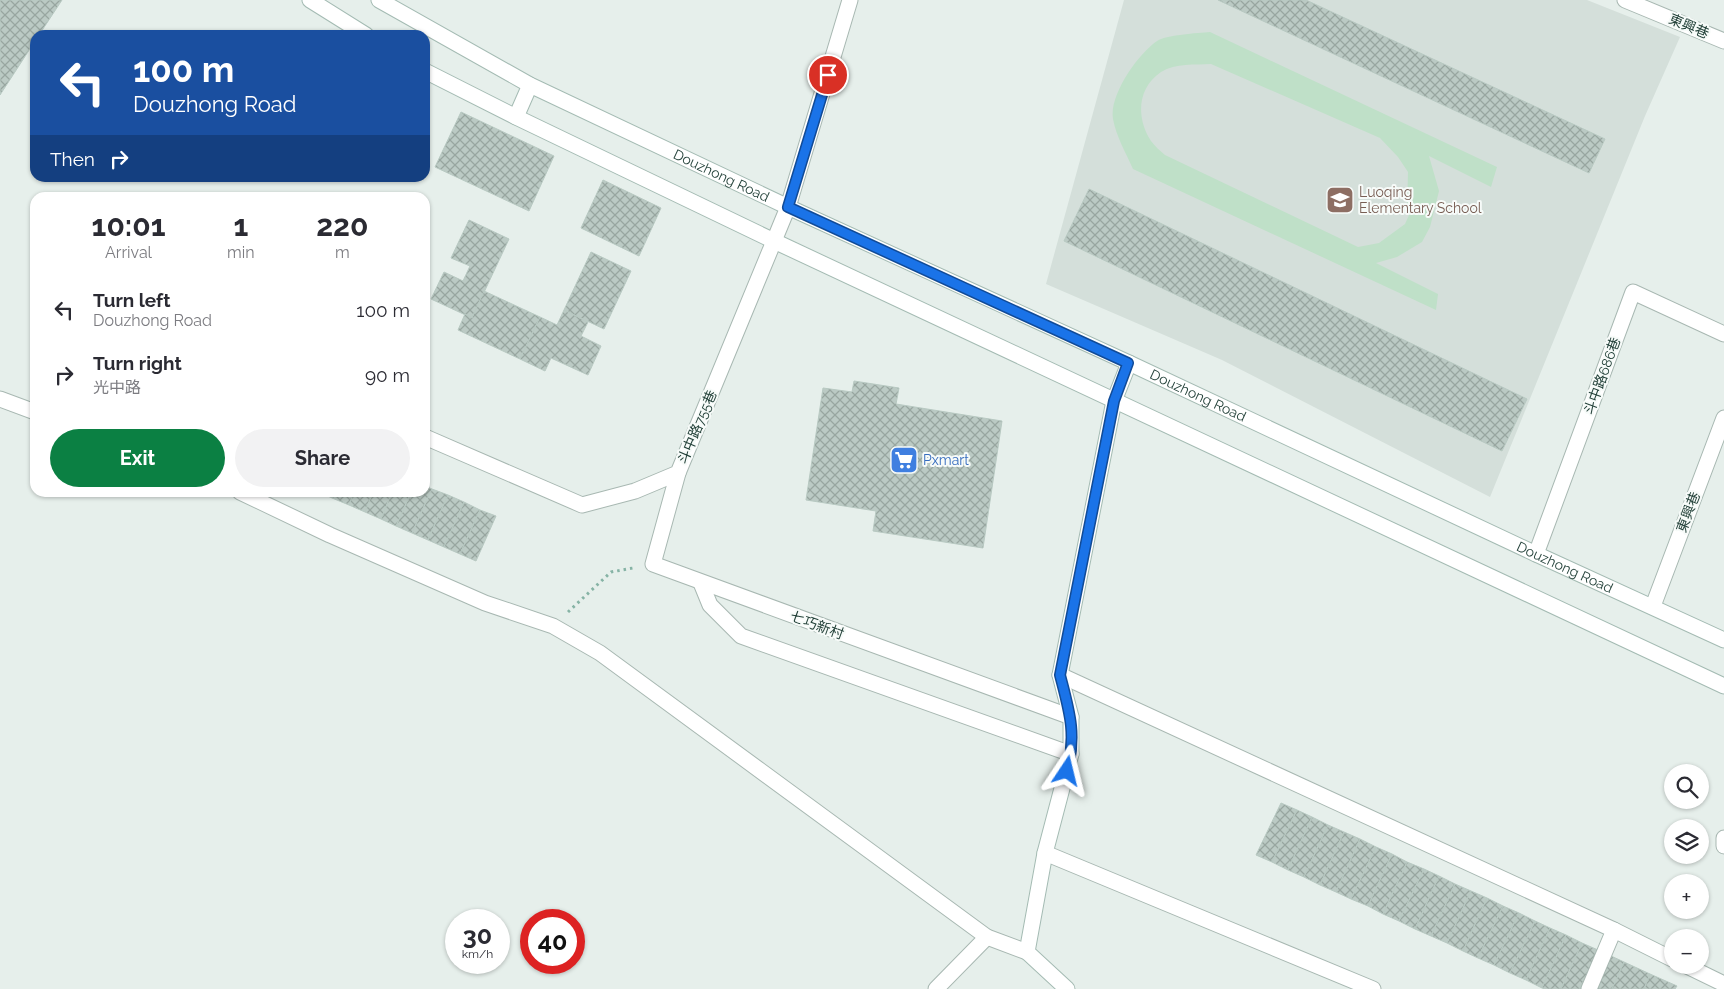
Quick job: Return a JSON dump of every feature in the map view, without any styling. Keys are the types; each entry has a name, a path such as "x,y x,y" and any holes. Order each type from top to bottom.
{"main road":[{"path":"310,0 358,30"},
{"name":"Douzhong Road","path":"379,0 530,84 788,207 1724,640"},
{"name":"斗中路755巷","path":"430,439 582,505 635,491 678,473 788,207 850,0"},
{"name":"東興巷","path":"1625,0 1724,41"},
{"path":"430,74 774,241 1724,686"},
{"path":"516,117 530,84"},
{"name":"斗中路686巷","path":"1536,554 1633,292 1724,334"},
{"path":"1027,952 1045,853 1071,754 1071,717 1060,675 1114,401 1128,363"},
{"path":"0,399 30,410"},
{"name":"東興巷","path":"1652,606 1724,418"},
{"path":"652,564 678,473"},
{"path":"250,497 330,535 485,603 554,626 600,653 987,937 1027,952 1067,989"},
{"name":"七巧新村","path":"652,564 1071,717"},
{"path":"701,583 710,605 741,636 1071,754"},
{"path":"1060,675 1614,930 1664,955"},
{"path":"1724,838 1724,846"},
{"path":"1045,853 1373,989"},
{"path":"1589,989 1614,930"},
{"path":"936,989 987,937"},
{"path":"1703,974 1724,984"}],"path":[{"path":"554,626 611,572 652,564"}],"shaded area":[{"name":"Luoqing Elementary School","path":"1124,0 1587,0 1680,37 1645,116 1490,497 1222,360 1046,284"}],"green space":[{"path":"1210,32 1497,167 1491,187 1429,156 1439,191 1430,227 1422,242 1397,257 1376,263 1438,294 1436,310 1133,169 1113,119 1116,99 1126,76 1149,47 1157,41 1174,36","holes":["1211,64 1380,138 1398,157 1408,172 1407,210 1414,204 1405,224 1379,243 1358,247 1165,155 1151,141 1146,132 1141,113 1141,104 1147,86 1161,72 1179,66"]}],"building":[{"path":"0,0 62,0 42,30 30,30 30,49 0,95"},
{"path":"1218,0 1306,0 1605,139 1589,173"},
{"path":"461,112 554,156 529,211 435,167"},
{"path":"603,180 661,208 639,256 581,228"},
{"path":"1089,189 1527,399 1502,451 1064,241"},
{"path":"469,220 509,239 472,318 431,299 444,272 463,281 470,266 451,258"},
{"path":"591,252 631,271 604,329 564,310"},
{"path":"484,291 540,317 520,359 458,330 465,314 472,318"},
{"path":"564,310 588,322 581,336 601,346 588,375 551,358 545,371 520,359 540,317 557,325"},
{"name":"Pxmart","path":"854,381 899,388 896,404 1002,421 983,548 873,531 876,511 806,500 823,388 852,392"},
{"path":"432,489 448,495 428,540 412,533"},
{"path":"448,495 464,502 444,547 428,540"},
{"path":"332,497 352,497 349,505"},
{"path":"352,497 371,497 365,512 349,505"},
{"path":"371,497 390,497 381,519 365,512"},
{"path":"390,497 409,497 396,526 381,519"},
{"path":"409,497 428,497 412,533 396,526"},
{"path":"464,502 480,510 460,554 444,547"},
{"path":"480,510 496,516 476,561 460,554"},
{"path":"1281,803 1297,810 1272,862 1256,855"},
{"path":"1297,810 1312,817 1288,870 1272,862"},
{"path":"1312,817 1328,825 1304,877 1288,870"},
{"path":"1328,825 1344,832 1320,885 1304,877"},
{"path":"1344,832 1360,839 1336,892 1320,885"},
{"path":"1360,839 1376,847 1351,899 1336,892"},
{"path":"1376,847 1392,854 1368,906 1351,899"},
{"path":"1392,854 1407,862 1383,914 1368,906"},
{"path":"1407,862 1424,869 1399,921 1383,914"},
{"path":"1424,869 1439,876 1415,929 1399,921"},
{"path":"1439,876 1455,884 1431,936 1415,929"},
{"path":"1455,884 1471,891 1447,943 1431,936"},
{"path":"1471,891 1487,898 1463,951 1447,943"},
{"path":"1487,898 1503,906 1478,958 1463,951"},
{"path":"1503,906 1519,913 1494,965 1478,958"},
{"path":"1519,913 1535,921 1510,973 1494,965"},
{"path":"1535,921 1550,928 1526,980 1510,973"},
{"path":"1550,928 1566,935 1542,988 1526,980"},
{"path":"1566,935 1582,943 1561,989 1542,988"},
{"path":"1582,943 1598,950 1580,989 1561,989"},
{"path":"1598,950 1624,962 1612,989 1580,989"},
{"path":"1624,962 1650,974 1644,989 1612,989"},
{"path":"1650,974 1677,986 1675,989 1644,989"}],"place":[{"name":"Luoqing Elementary School","path":"1340,200"},
{"name":"Pxmart","path":"904,460"}],"route":[{"path":"828,75 788,207 1128,363 1114,401 1060,675 1071,717 1071,754 1067,771"}]}
